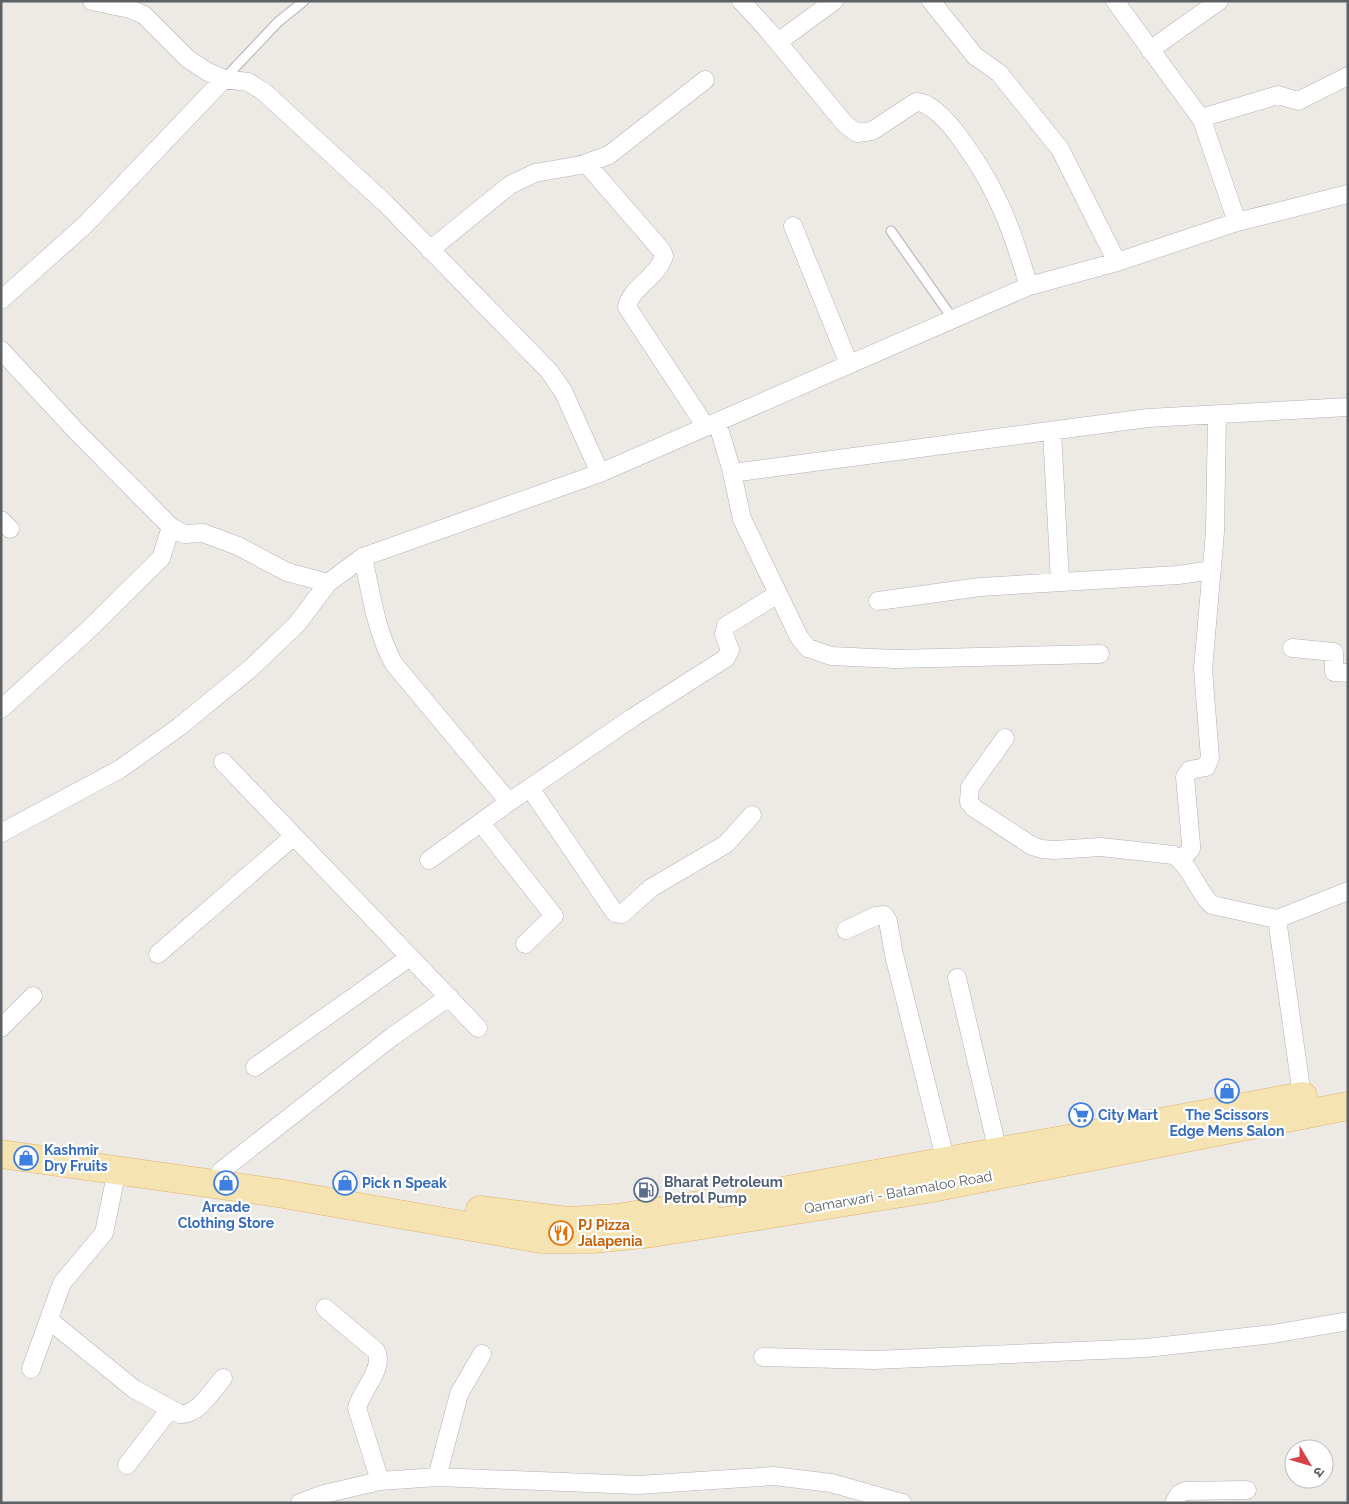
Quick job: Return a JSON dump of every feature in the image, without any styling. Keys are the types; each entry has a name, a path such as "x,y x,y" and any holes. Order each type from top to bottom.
{"main road":[{"name":"Qamarwari - Batamaloo Road","path":"1,1138 525,1217 568,1221 617,1218 673,1210 946,1162 1348,1087"},
{"name":"Qamarwari - Batamaloo Road","path":"1,1154 278,1193 541,1239 593,1240 652,1233 927,1189 1348,1106"}],"street":[{"path":"92,1 130,9 144,15 188,59 208,72 224,79 248,82 264,92 386,204 549,371 563,391 600,473"},
{"path":"740,1 778,42 845,124 858,133 872,131 916,102 922,102 931,107 945,119 963,143 1000,204 1029,286"},
{"path":"778,42 834,1"},
{"path":"931,1 975,56 999,73 1060,149 1117,262"},
{"path":"1116,1 1207,128 1237,222"},
{"path":"1150,50 1219,1"},
{"path":"1201,118 1278,95 1298,101 1348,76"},
{"path":"1,300 86,224 224,79"},
{"path":"430,250 510,185 535,173 586,163 609,155 705,80"},
{"path":"586,163 662,251 664,256 655,273 633,295 628,307 711,424 732,474 742,519 799,637 808,648 831,656 896,659 1100,654"},
{"path":"1,833 120,768 179,727 251,668 297,624 328,582 363,557 600,473 1029,286 1117,262 1237,222 1348,194"},
{"path":"793,226 849,364"},
{"path":"1,350 77,432 171,527 184,534 204,533 238,546 287,572 328,582"},
{"path":"732,474 1148,418 1217,416 1348,407"},
{"path":"1181,860 1190,849 1191,844 1186,774 1190,770 1206,767 1210,758 1203,669 1215,532 1217,416"},
{"path":"1052,431 1060,582"},
{"path":"1,709 86,632 161,558 171,527"},
{"path":"363,557 378,622 387,652 394,664 509,802"},
{"path":"878,601 980,587 1178,575 1212,570"},
{"path":"429,860 509,802 632,718 726,658 730,650 724,634 724,628 778,594"},
{"path":"1292,648 1334,652 1334,672 1348,673"},
{"path":"1005,738 970,787 969,802 974,808 1032,846 1054,850 1101,847 1172,854 1181,860 1205,898 1212,904 1277,919 1348,891"},
{"path":"223,762 478,1028"},
{"path":"530,788 610,909 619,915 651,888 726,844 752,815"},
{"path":"481,823 554,916 525,944"},
{"path":"158,954 294,836"},
{"path":"846,930 876,916 884,915 888,921 894,955 946,1162"},
{"path":"1277,919 1302,1096"},
{"path":"255,1067 410,957"},
{"path":"957,978 998,1152"},
{"path":"1,1028 33,996"},
{"path":"221,1171 393,1036 448,997"},
{"path":"31,1368 66,1276 94,1247 104,1233 117,1170"},
{"path":"325,1308 376,1352 379,1357 376,1368 359,1400 357,1408 380,1481"},
{"path":"48,1320 134,1389 170,1409 186,1414 193,1412 223,1378"},
{"path":"763,1357 874,1360 1146,1348 1273,1334 1348,1321"},
{"path":"437,1477 459,1394 482,1354"},
{"path":"127,1465 170,1409"},
{"path":"300,1503 324,1494 380,1481 437,1477 638,1485 774,1476 831,1483 902,1503"},
{"path":"1174,1503 1179,1494 1185,1491 1247,1490"}],"lane":[{"path":"224,79 278,22 304,1"},
{"path":"891,232 952,319"}],"place":[{"name":"The Scissors Edge Mens Salon","path":"1227,1091"},
{"name":"City Mart","path":"1081,1115"},
{"name":"Kashmir Dry Fruits","path":"26,1158"},
{"name":"Arcade Clothing Store","path":"226,1183"},
{"name":"Pick n Speak","path":"345,1183"},
{"name":"Bharat Petroleum Petrol Pump","path":"646,1190"},
{"name":"PJ Pizza Jalapenia","path":"561,1233"}]}
